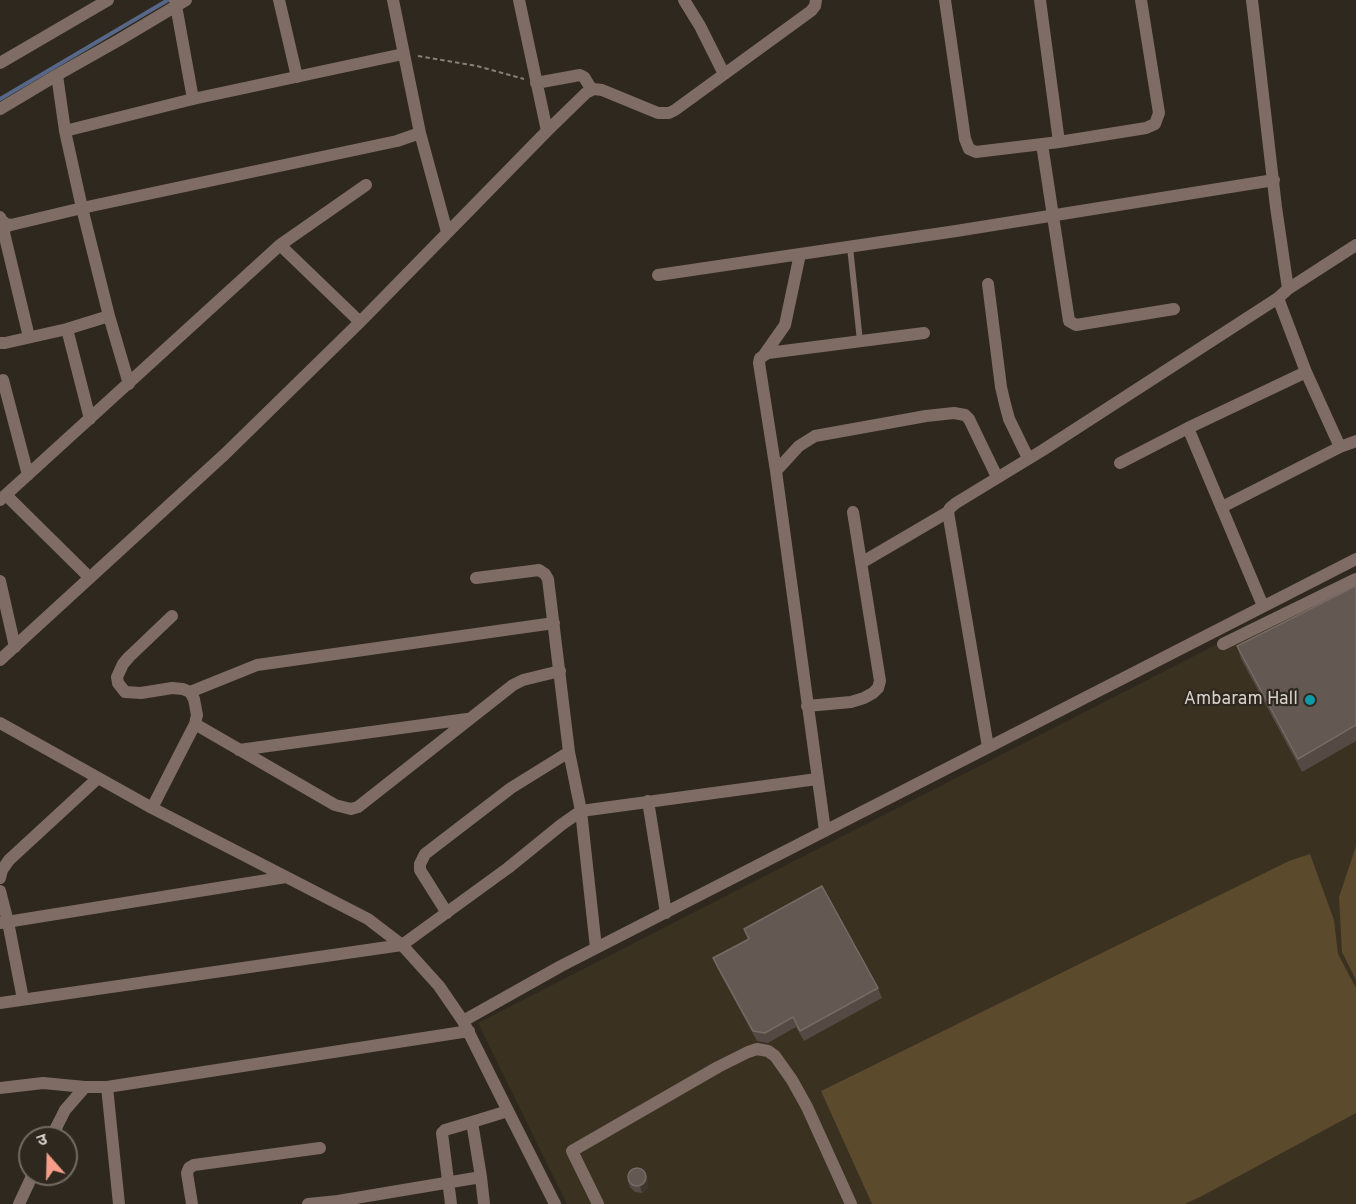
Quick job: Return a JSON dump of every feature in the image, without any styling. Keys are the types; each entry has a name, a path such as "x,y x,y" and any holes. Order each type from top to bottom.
{"street":[{"path":"0,63 92,5 108,0"},
{"path":"279,0 297,77"},
{"path":"393,0 420,133 447,232"},
{"path":"519,0 547,131"},
{"path":"684,0 705,35 724,74"},
{"path":"0,660 225,454 360,322 586,93 592,90 602,90 658,113 675,110 811,11 816,0"},
{"path":"945,0 965,139 972,151 976,152 1059,142 1146,128 1155,124 1159,112 1141,0"},
{"path":"1040,0 1059,142"},
{"path":"1252,0 1288,289"},
{"path":"0,109 119,40 179,2 193,99"},
{"path":"65,131 193,99 404,54"},
{"path":"57,75 65,131 82,208 129,384"},
{"path":"536,83 580,75 584,76 592,90"},
{"path":"3,220 11,225 386,143 420,133"},
{"path":"1042,144 1068,318 1076,325 1174,309"},
{"path":"658,275 1274,180"},
{"path":"90,578 3,497 280,246 366,185"},
{"path":"3,220 4,233 29,338"},
{"path":"861,563 948,512 956,503 1043,450 1356,245"},
{"path":"280,246 360,322"},
{"path":"800,254 785,325 760,358 759,369 776,471 825,831"},
{"path":"988,284 1001,387 1009,419 1028,458"},
{"path":"1278,298 1306,372 1340,447"},
{"path":"0,343 67,329 109,316"},
{"path":"67,329 90,419"},
{"path":"764,355 924,333"},
{"path":"1119,463 1306,372"},
{"path":"3,380 28,475"},
{"path":"776,471 799,446 815,436 954,413 969,418 997,477"},
{"path":"1188,428 1263,606"},
{"path":"1222,507 1356,441"},
{"path":"807,706 851,702 864,698 878,688 880,681 854,512"},
{"path":"948,512 988,747"},
{"path":"0,1088 43,1083 107,1087 466,1026 561,966 1356,559"},
{"path":"476,578 542,571 548,579 569,752 581,811 597,948"},
{"path":"1223,644 1356,579"},
{"path":"0,581 15,647"},
{"path":"152,808 195,724 196,706 190,692 183,689 125,693 118,683 118,673 123,664 172,616"},
{"path":"190,692 245,668 258,665 554,623"},
{"path":"195,724 335,805 351,809 358,807 518,682 560,671"},
{"path":"239,750 468,719"},
{"path":"0,723 152,808 368,919 402,945 439,986 466,1026 555,1204"},
{"path":"447,914 420,870 425,854 511,788 569,752"},
{"path":"0,878 9,860 98,778"},
{"path":"0,1003 402,945 447,914 581,811 817,779"},
{"path":"648,801 666,913"},
{"path":"4,923 286,877"},
{"path":"0,891 4,923 23,999"},
{"path":"598,1204 572,1151 718,1066 758,1049 776,1056 792,1080 807,1107 851,1204"},
{"path":"57,1126 65,1110 85,1087"},
{"path":"107,1087 119,1204"},
{"path":"451,1204 443,1131 507,1111"},
{"path":"472,1122 484,1204"},
{"path":"192,1204 187,1173 194,1165 320,1148"},
{"path":"308,1204 481,1177"},
{"path":"19,1204 27,1186"}],"lane":[{"path":"850,246 860,341"}],"path":[{"path":"404,54 477,66 536,83"}],"shaded area":[{"path":"1356,573 1356,1204 567,1204 478,1023"},
{"path":"1356,846 1356,980 1342,952 1339,897"},
{"path":"1310,854 1334,920 1338,954 1356,988 1356,1113 1185,1204 872,1204 821,1091 1289,861"}],"building":[{"name":"Ambaram Hall","path":"1356,586 1356,725 1298,759 1237,646"},
{"path":"822,886 878,988 800,1031 793,1017 765,1033 753,1031 713,958 749,939 744,929"},
{"path":"637,1168 643,1171 646,1177 643,1183 637,1186 631,1183 628,1177 631,1171"}],"waterway":[{"path":"0,99 168,0"}],"place":[{"name":"Ambaram Hall","path":"1310,700"}]}
